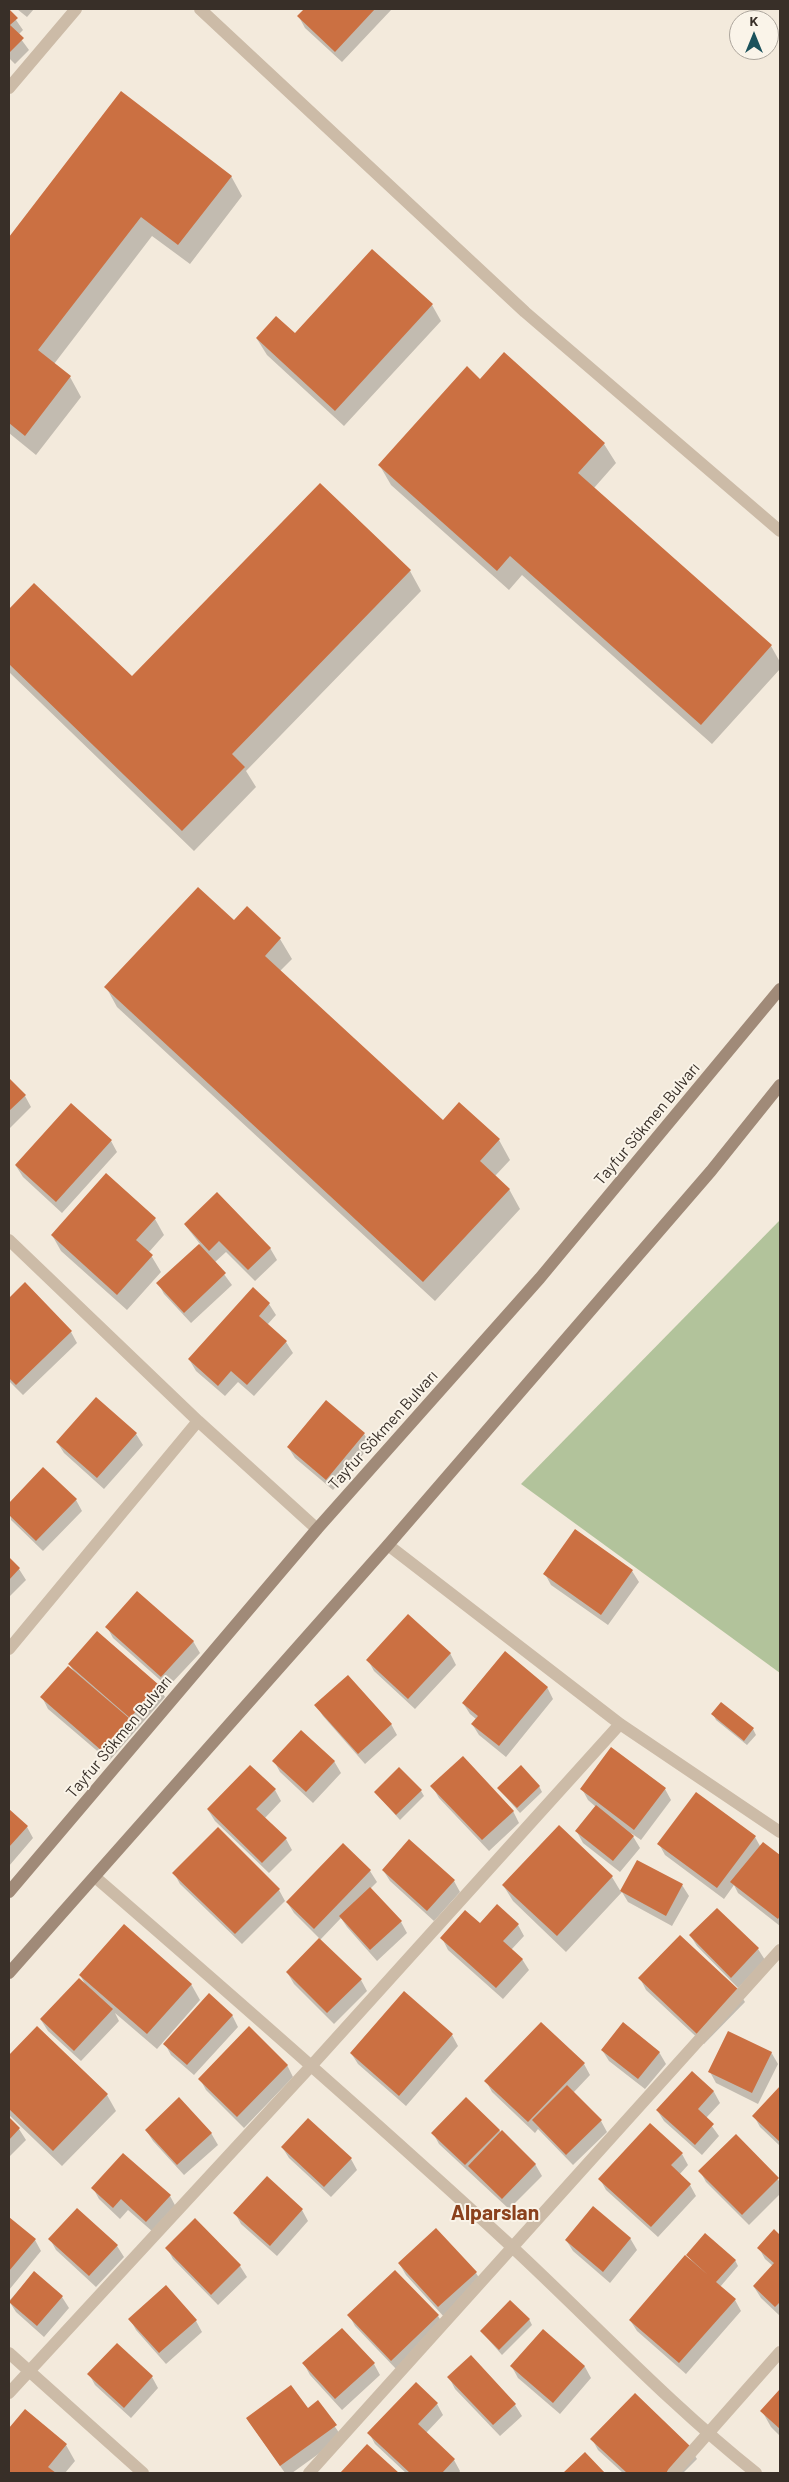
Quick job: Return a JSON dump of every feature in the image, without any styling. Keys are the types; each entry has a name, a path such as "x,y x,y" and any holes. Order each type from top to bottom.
{"main road":[{"name":"Tayfur Sökmen Bulvarı","path":"9,1892 317,1529 540,1278 780,989"},
{"path":"9,1973 388,1545 711,1171 780,1085"}],"street":[{"path":"9,88 76,9"},
{"path":"200,9 525,312 780,531"},
{"path":"9,1240 198,1421 317,1529"},
{"path":"9,1649 198,1421"},
{"path":"388,1545 620,1724 780,1832"},
{"path":"9,2393 312,2065 620,1724"},
{"path":"96,1877 312,2065 511,2246 709,2436 756,2473"},
{"path":"309,2473 511,2246 780,1950"},
{"path":"9,2352 144,2473"},
{"path":"673,2473 709,2436 780,2352"}],"green space":[{"path":"780,1220 780,1673 521,1484"}],"building":[{"path":"9,9 18,18 10,25 24,38 9,53"},
{"path":"304,9 375,9 335,52 297,16"},
{"path":"121,91 232,176 178,245 141,217 38,350 71,376 25,436 9,423 9,237"},
{"path":"372,249 433,304 335,411 256,338 276,316 295,333"},
{"path":"504,352 605,443 578,473 772,645 701,725 510,556 497,571 378,465 467,366 480,379"},
{"path":"320,483 411,570 232,754 245,767 182,831 9,664 9,609 34,583 132,676"},
{"path":"198,887 234,920 247,906 281,938 265,956 443,1120 459,1102 500,1139 480,1161 510,1189 423,1282 104,987"},
{"path":"9,1078 26,1095 9,1111"},
{"path":"71,1103 112,1140 56,1202 15,1165"},
{"path":"106,1173 156,1218 136,1240 153,1255 117,1295 51,1235"},
{"path":"217,1192 271,1248 248,1270 219,1241 209,1251 184,1224"},
{"path":"199,1244 226,1273 184,1313 156,1283"},
{"path":"25,1282 72,1331 16,1385 9,1378 9,1298"},
{"path":"253,1287 270,1303 259,1316 287,1341 247,1385 231,1371 218,1386 188,1359"},
{"path":"96,1397 137,1433 97,1478 56,1442"},
{"path":"326,1400 365,1433 326,1480 287,1447"},
{"path":"43,1467 77,1499 36,1541 9,1515 9,1503"},
{"path":"575,1529 633,1570 601,1615 543,1574"},
{"path":"9,1557 20,1568 9,1580"},
{"path":"137,1591 194,1641 161,1677 105,1627"},
{"path":"408,1614 451,1653 408,1699 366,1660"},
{"path":"97,1631 159,1685 130,1718 68,1664"},
{"path":"505,1651 548,1687 499,1746 471,1724 478,1716 462,1703"},
{"path":"68,1666 130,1719 102,1751 40,1697"},
{"path":"348,1675 392,1724 358,1754 314,1705"},
{"path":"721,1702 754,1728 744,1741 711,1714"},
{"path":"301,1730 335,1761 306,1792 272,1761"},
{"path":"611,1747 666,1788 634,1830 580,1789"},
{"path":"463,1756 514,1811 482,1840 430,1786"},
{"path":"250,1765 276,1789 256,1809 287,1838 262,1863 207,1809"},
{"path":"521,1765 540,1786 517,1808 497,1788"},
{"path":"399,1767 422,1790 396,1815 374,1792"},
{"path":"696,1792 756,1836 717,1888 657,1844"},
{"path":"596,1805 634,1836 613,1861 575,1831"},
{"path":"9,1809 28,1826 9,1847"},
{"path":"559,1825 613,1876 557,1936 502,1885"},
{"path":"218,1827 280,1889 235,1934 172,1873"},
{"path":"409,1839 455,1880 427,1911 382,1870"},
{"path":"763,1842 780,1855 780,1916 778,1919 730,1882"},
{"path":"343,1843 371,1870 314,1929 286,1902"},
{"path":"637,1860 683,1884 666,1916 620,1891"},
{"path":"370,1887 402,1921 370,1950 339,1916"},
{"path":"497,1904 519,1924 503,1941 523,1959 496,1988 440,1938 465,1910 480,1923"},
{"path":"717,1908 759,1948 731,1978 689,1935"},
{"path":"124,1924 192,1984 147,2034 79,1975"},
{"path":"680,1935 739,1990 697,2034 638,1978"},
{"path":"319,1938 362,1979 327,2013 286,1972"},
{"path":"79,1978 113,2009 74,2051 40,2019"},
{"path":"404,1991 453,2034 399,2096 350,2053"},
{"path":"209,1993 233,2015 187,2065 163,2044"},
{"path":"541,2022 585,2063 528,2122 484,2081"},
{"path":"623,2022 660,2052 638,2079 601,2050"},
{"path":"37,2026 108,2094 53,2151 9,2109 9,2055"},
{"path":"249,2026 288,2065 237,2117 198,2079"},
{"path":"728,2031 772,2052 752,2093 708,2072"},
{"path":"692,2071 714,2091 698,2109 714,2124 695,2145 656,2110"},
{"path":"567,2085 602,2120 566,2155 532,2120"},
{"path":"780,2086 780,2142 752,2116"},
{"path":"179,2097 212,2133 177,2165 145,2130"},
{"path":"466,2097 500,2130 465,2165 431,2133"},
{"path":"9,2117 20,2128 9,2140"},
{"path":"308,2118 352,2158 324,2187 281,2147"},
{"path":"650,2123 683,2153 671,2165 691,2184 651,2227 598,2179"},
{"path":"502,2130 536,2164 502,2199 468,2166"},
{"path":"736,2134 779,2178 742,2215 698,2171"},
{"path":"123,2153 171,2195 146,2222 121,2199 113,2208 91,2188"},
{"path":"267,2176 303,2209 270,2246 233,2213"},
{"path":"593,2206 631,2238 603,2272 565,2240"},
{"path":"77,2208 118,2245 89,2276 48,2239"},
{"path":"9,2217 36,2239 9,2271"},
{"path":"195,2218 241,2265 211,2295 165,2248"},
{"path":"436,2228 477,2272 438,2307 398,2263"},
{"path":"774,2229 780,2235 780,2302 775,2307 753,2286 774,2263 757,2248"},
{"path":"705,2233 736,2260 716,2282 736,2299 679,2363 629,2320 685,2255 708,2275 686,2255"},
{"path":"395,2270 439,2315 391,2361 347,2315"},
{"path":"34,2271 63,2296 37,2326 9,2302"},
{"path":"166,2285 197,2320 159,2353 128,2319"},
{"path":"510,2300 530,2319 499,2350 480,2331"},
{"path":"342,2328 375,2363 335,2399 302,2363"},
{"path":"543,2329 585,2366 553,2403 510,2366"},
{"path":"117,2343 153,2376 124,2408 87,2374"},
{"path":"471,2355 516,2404 493,2425 447,2377"},
{"path":"416,2382 438,2403 418,2424 455,2459 442,2473 410,2473 367,2433"},
{"path":"291,2385 308,2408 318,2400 337,2425 280,2466 246,2418"},
{"path":"780,2389 780,2429 760,2411"},
{"path":"635,2393 691,2447 666,2473 627,2473 590,2439"},
{"path":"25,2409 67,2444 48,2467 56,2473 9,2473 9,2428"},
{"path":"367,2444 399,2473 340,2473"},
{"path":"585,2452 605,2473 563,2473"}],"district":[{"name":"Alparslan","path":"495,2213"}]}
